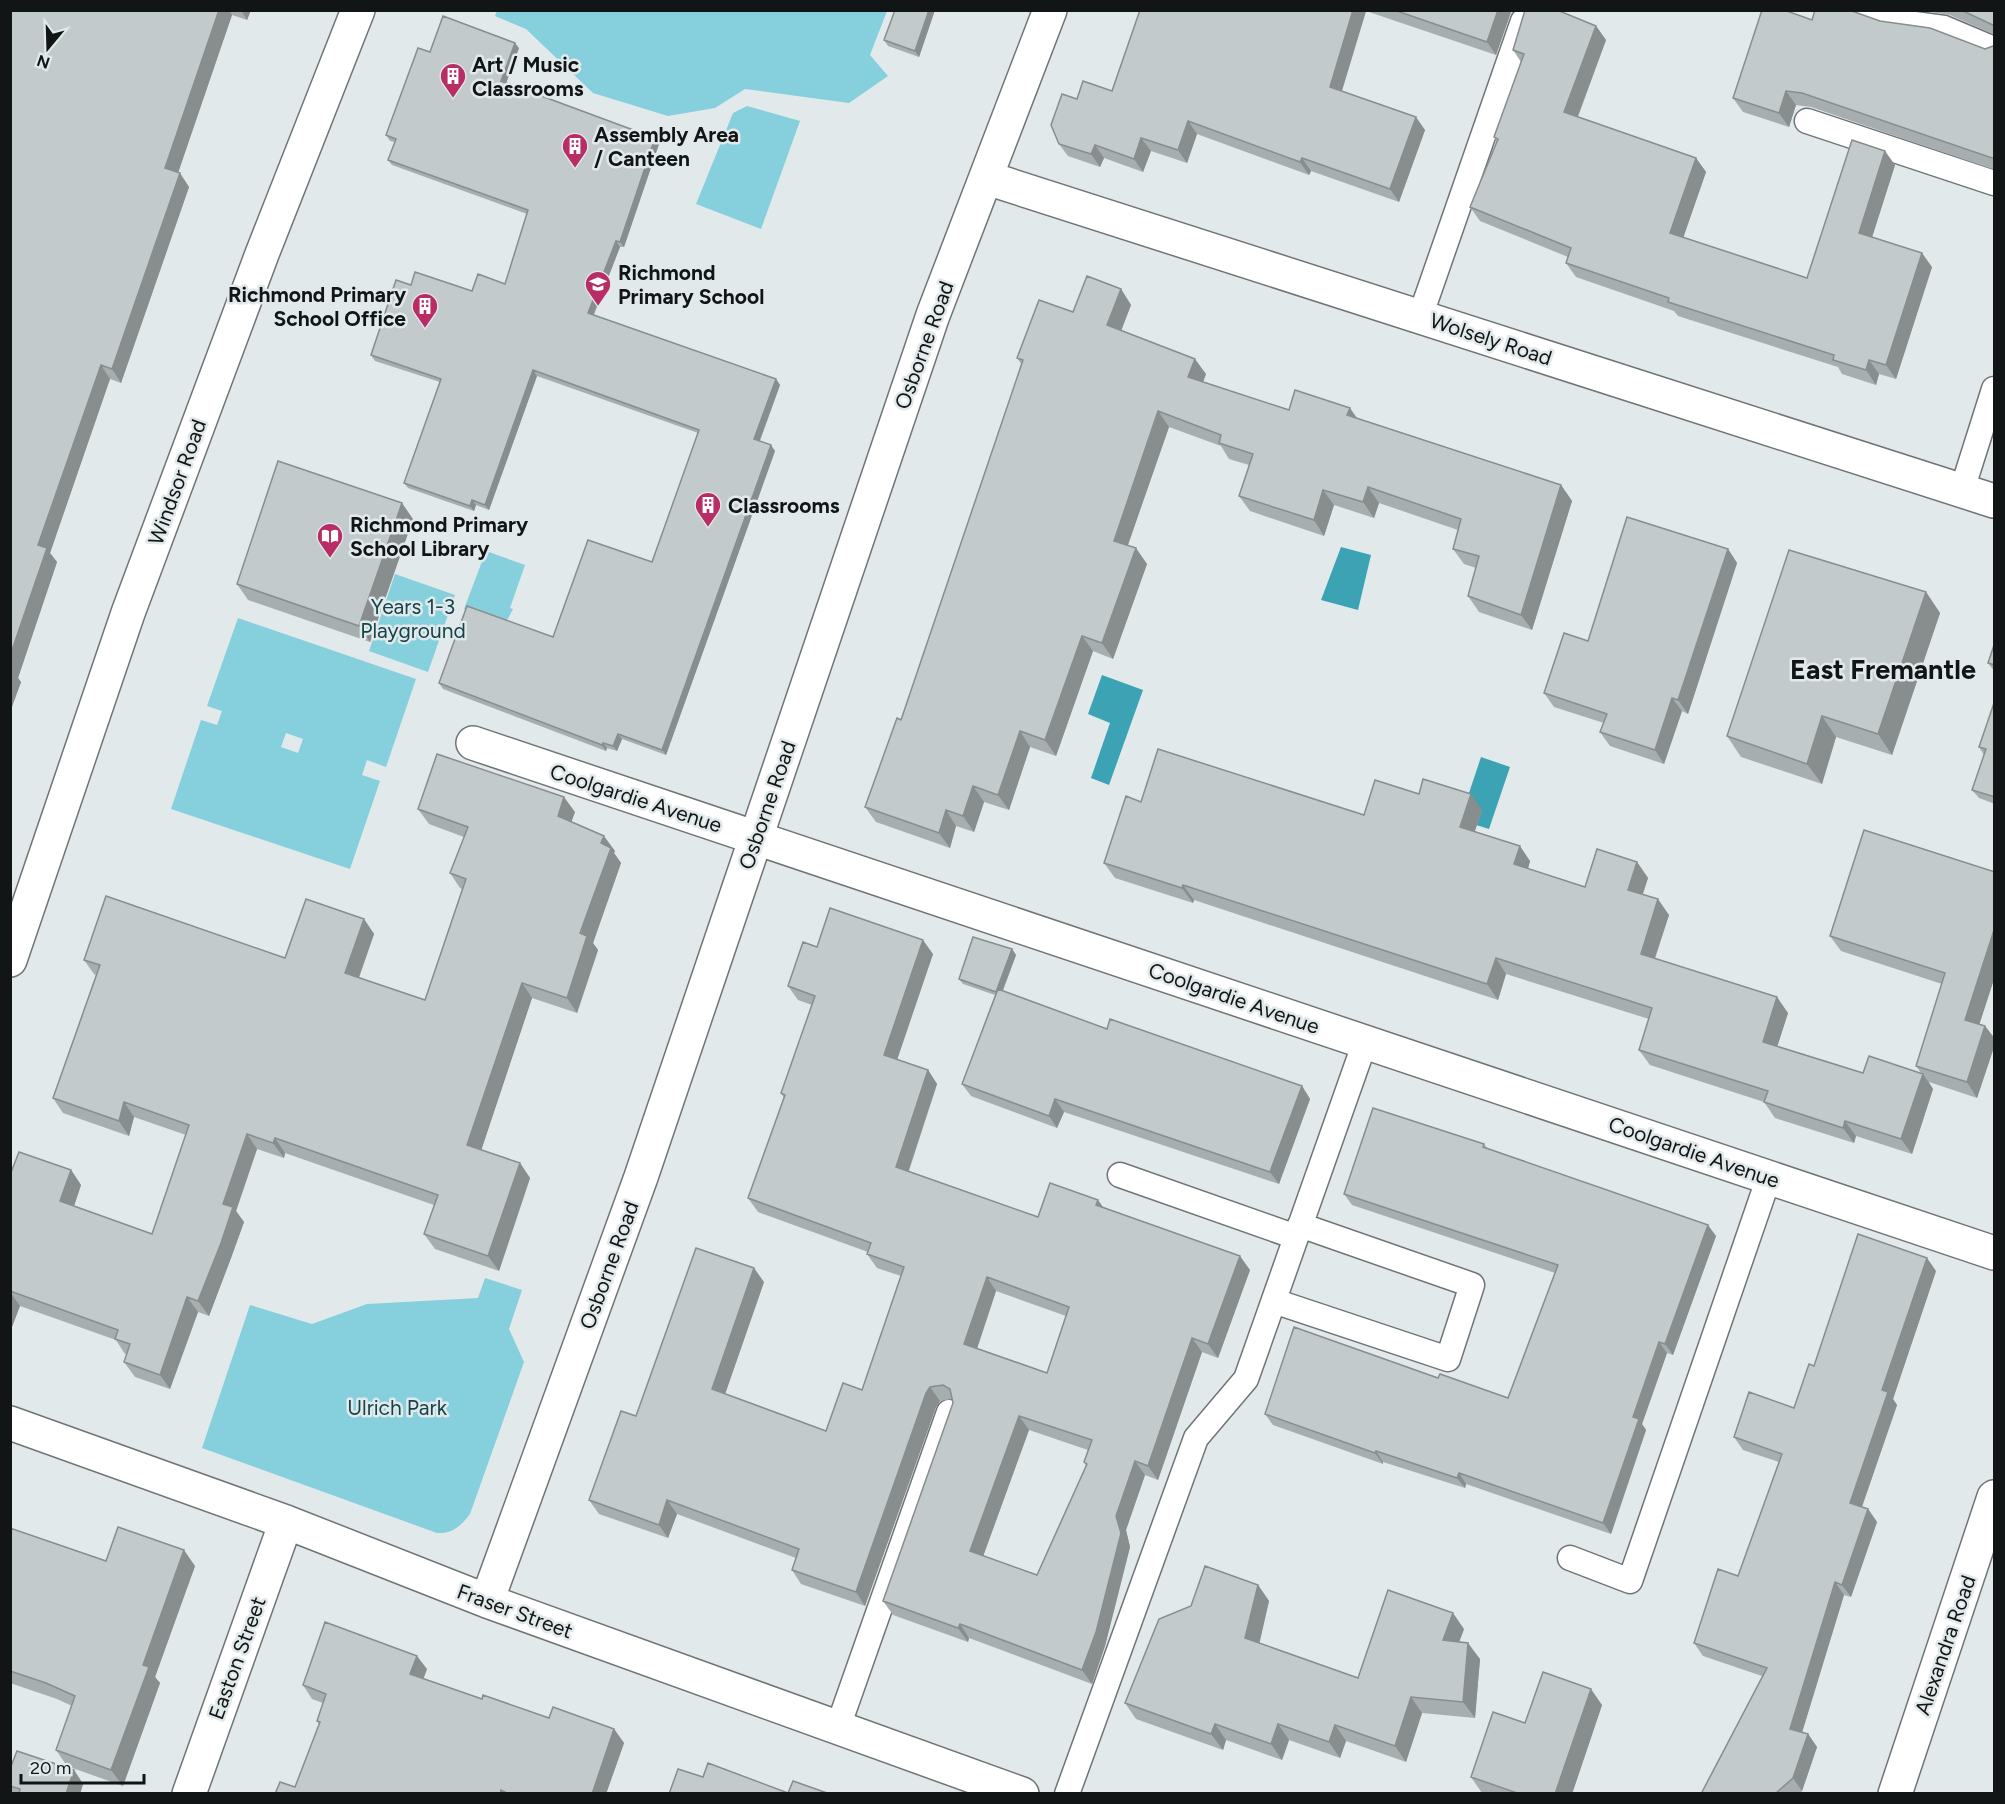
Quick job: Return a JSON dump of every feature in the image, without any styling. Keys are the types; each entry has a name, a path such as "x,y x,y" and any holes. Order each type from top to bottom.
{"street":[{"name":"Windsor Road","path":"10,960 128,613 262,254 358,10"},
{"name":"Osborne Road","path":"487,1601 641,1177 933,315 1050,10"},
{"name":"Wolsely Road","path":"987,178 1995,501"},
{"name":"Coolgardie Avenue","path":"472,743 1995,1253"},
{"name":"Fraser Street","path":"10,1423 286,1522 487,1601 1022,1794"},
{"name":"Alexandra Road","path":"1895,1794 1995,1497"},
{"name":"Easton Street","path":"189,1794 286,1522"}],"lane":[{"path":"1860,10 1892,21 1944,27 1995,49"},
{"path":"1420,317 1524,18"},
{"path":"1807,121 1995,183"},
{"path":"1962,490 1995,389"},
{"path":"1067,1794 1196,1438 1246,1379 1365,1042"},
{"path":"1120,1175 1472,1285 1448,1359 1274,1301"},
{"path":"1570,1558 1630,1581 1769,1177"},
{"path":"838,1727 949,1412"}],"green space":[{"path":"497,11 887,11 870,55 888,76 849,103 745,89 715,108 668,116 593,93 526,29 495,16"},
{"path":"747,106 800,121 761,229 696,204 733,113"},
{"path":"486,551 525,565 510,608 513,609 505,624 464,609"},
{"name":"Years 1-3 Playground","path":"395,574 455,595 428,672 369,651"},
{"path":"238,618 416,679 386,767 367,760 362,775 380,781 350,869 171,809 201,720 217,725 222,711 207,706","holes":["286,733 303,739 298,753 281,747"]},
{"name":"Ulrich Park","path":"485,1278 522,1290 509,1329 524,1362 470,1514 456,1528 437,1533 202,1448 250,1305 312,1324 367,1304 478,1298"}],"shaded area":[{"path":"1341,547 1371,555 1358,610 1321,600"},
{"path":"1102,675 1143,690 1109,785 1091,778 1110,723 1088,714"},
{"path":"1481,757 1510,767 1489,829 1460,820"}],"building":[{"path":"10,10 219,10 165,168 180,173 112,369 101,365 38,545 47,548 10,656"},
{"path":"895,10 929,10 915,51 884,40"},
{"path":"1140,10 1353,10 1330,87 1416,117 1390,189 1302,158 1300,162 1188,121 1178,150 1141,138 1134,159 1095,145 1091,154 1059,144 1051,125 1062,94 1077,99 1083,81 1112,91"},
{"path":"1394,10 1498,10 1487,42"},
{"path":"1525,10 1557,10 1596,26 1564,112 1696,158 1670,233 1807,278 1852,140 1885,151 1859,233 1922,253 1886,365 1869,360 1866,370 1833,360 1834,355 1668,302 1669,298 1566,263 1571,248 1470,207 1498,139 1494,137 1524,54 1513,50"},
{"path":"1762,10 1784,10 1812,20 1815,10 1849,10 1880,21 1930,28 1985,49 1995,44 1995,159 1802,93 1786,91 1779,113 1733,98"},
{"path":"1961,10 1995,10 1995,26"},
{"path":"443,16 515,43 501,81 655,138 620,242 616,241 588,313 776,379 754,439 771,445 662,750 618,734 613,746 603,743 602,745 439,683 467,606 553,637 588,540 652,562 699,430 533,370 485,505 472,500 470,506 404,483 441,379 371,355 396,280 411,285 415,272 472,291 478,274 505,284 528,210 388,160 396,139 386,135 418,48 430,52"},
{"path":"1087,276 1121,289 1107,325 1195,359 1188,377 1289,410 1295,390 1350,408 1347,415 1561,485 1521,615 1468,596 1479,556 1453,549 1461,519 1368,487 1363,502 1323,490 1314,520 1239,496 1253,454 1219,443 1221,435 1158,411 1114,541 1136,548 1102,643 1082,636 1045,740 1020,731 998,795 973,786 963,816 946,810 939,833 865,807 897,718 901,720 1023,360 1017,358 1039,300 1073,312"},
{"name":"Richmond Primary School Library","path":"278,461 402,503 359,626 237,584"},
{"path":"1627,517 1728,549 1678,700 1672,698 1655,750 1600,732 1607,714 1544,693 1564,633 1588,641"},
{"path":"1789,550 1926,592 1878,734 1822,716 1807,764 1727,736"},
{"path":"1995,642 1995,665 1988,663"},
{"path":"1995,700 1995,797 1972,790 1986,749 1979,747"},
{"path":"1158,749 1364,815 1375,780 1419,794 1423,779 1471,794 1460,827 1520,846 1514,864 1585,887 1597,849 1637,862 1628,890 1658,899 1641,954 1777,997 1763,1042 1863,1073 1869,1056 1923,1074 1901,1139 1845,1121 1843,1128 1764,1102 1768,1091 1639,1050 1652,1008 1496,958 1487,984 1183,885 1182,888 1104,863 1126,796 1141,802"},
{"path":"437,754 564,797 558,816 604,836 601,843 611,848 580,933 587,936 567,998 522,983 467,1145 520,1163 488,1256 424,1234 438,1195 275,1138 273,1143 247,1134 223,1204 233,1207 221,1243 198,1301 187,1297 160,1375 124,1362 130,1344 115,1339 118,1330 10,1291 10,1175 19,1152 71,1170 60,1201 152,1234 189,1125 124,1102 119,1121 53,1098 100,965 84,960 106,896 285,958 306,899 364,919 345,973 425,1000 466,879 450,873 468,827 418,809"},
{"path":"1864,830 1995,872 1995,927 1965,1020 1985,1026 1967,1082 1916,1066 1945,973 1830,936"},
{"path":"830,908 923,940 884,1055 928,1070 896,1167 1038,1217 1050,1183 1098,1200 1096,1205 1240,1256 1208,1344 1192,1338 1148,1466 1135,1461 1116,1516 1121,1533 1096,1632 1082,1670 960,1624 958,1628 883,1601 953,1403 950,1389 943,1385 930,1387 926,1393 856,1592 792,1570 799,1549 667,1500 659,1525 589,1500 621,1411 636,1416 696,1248 754,1268 712,1389 826,1431 843,1383 862,1390 904,1267 867,1254 871,1243 748,1198 785,1095 781,1093 815,996 788,986 803,942 817,947","holes":["987,1277 1069,1307 1047,1373 964,1344","1019,1416 1092,1440 1084,1462 1087,1464 1037,1575 970,1551"]},
{"path":"973,937 1012,949 996,992 959,979"},
{"path":"998,989 1107,1029 1110,1019 1302,1086 1270,1172 1055,1099 1049,1116 962,1084"},
{"path":"1373,1108 1484,1144 1483,1147 1708,1225 1665,1344 1659,1342 1633,1417 1639,1419 1603,1523 1459,1473 1457,1478 1376,1451 1375,1453 1265,1414 1294,1327 1438,1378 1440,1374 1508,1398 1558,1265 1344,1194"},
{"path":"1858,1234 1927,1258 1882,1390 1888,1392 1850,1503 1868,1509 1842,1585 1835,1582 1790,1729 1808,1734 1793,1778 1775,1794 1701,1794 1767,1668 1694,1643 1718,1569 1738,1576 1782,1454 1734,1437 1749,1392 1794,1408 1809,1364 1814,1366"},
{"path":"118,1527 184,1550 143,1665 149,1667 111,1770 56,1750 75,1696 10,1671 10,1528 106,1561"},
{"path":"1205,1566 1258,1585 1245,1638 1358,1678 1388,1590 1453,1613 1443,1640 1468,1643 1463,1702 1411,1697 1395,1746 1335,1725 1329,1742 1278,1724 1271,1744 1215,1724 1211,1734 1125,1703 1159,1619 1191,1606"},
{"path":"325,1622 417,1656 410,1674 482,1699 483,1695 549,1718 553,1707 614,1729 592,1794 509,1794 501,1790 500,1794 275,1794 280,1782 295,1787 320,1722 317,1721 326,1694 303,1685"},
{"path":"1543,1672 1591,1689 1555,1794 1520,1794 1471,1777 1493,1712 1525,1723"},
{"path":"17,1751 74,1770 66,1794 19,1794 20,1789 10,1786 10,1769"},
{"path":"708,1763 788,1793 793,1781 830,1794 669,1794 678,1769 703,1777"}],"place":[{"name":"Art / Music Classrooms","path":"453,99"},
{"name":"Assembly Area / Canteen","path":"575,169"},
{"name":"Richmond Primary School","path":"598,307"},
{"name":"Richmond Primary School Office","path":"425,329"},
{"name":"Classrooms","path":"708,528"},
{"name":"Richmond Primary School Library","path":"330,559"}],"district":[{"name":"East Fremantle","path":"1883,669"}]}
